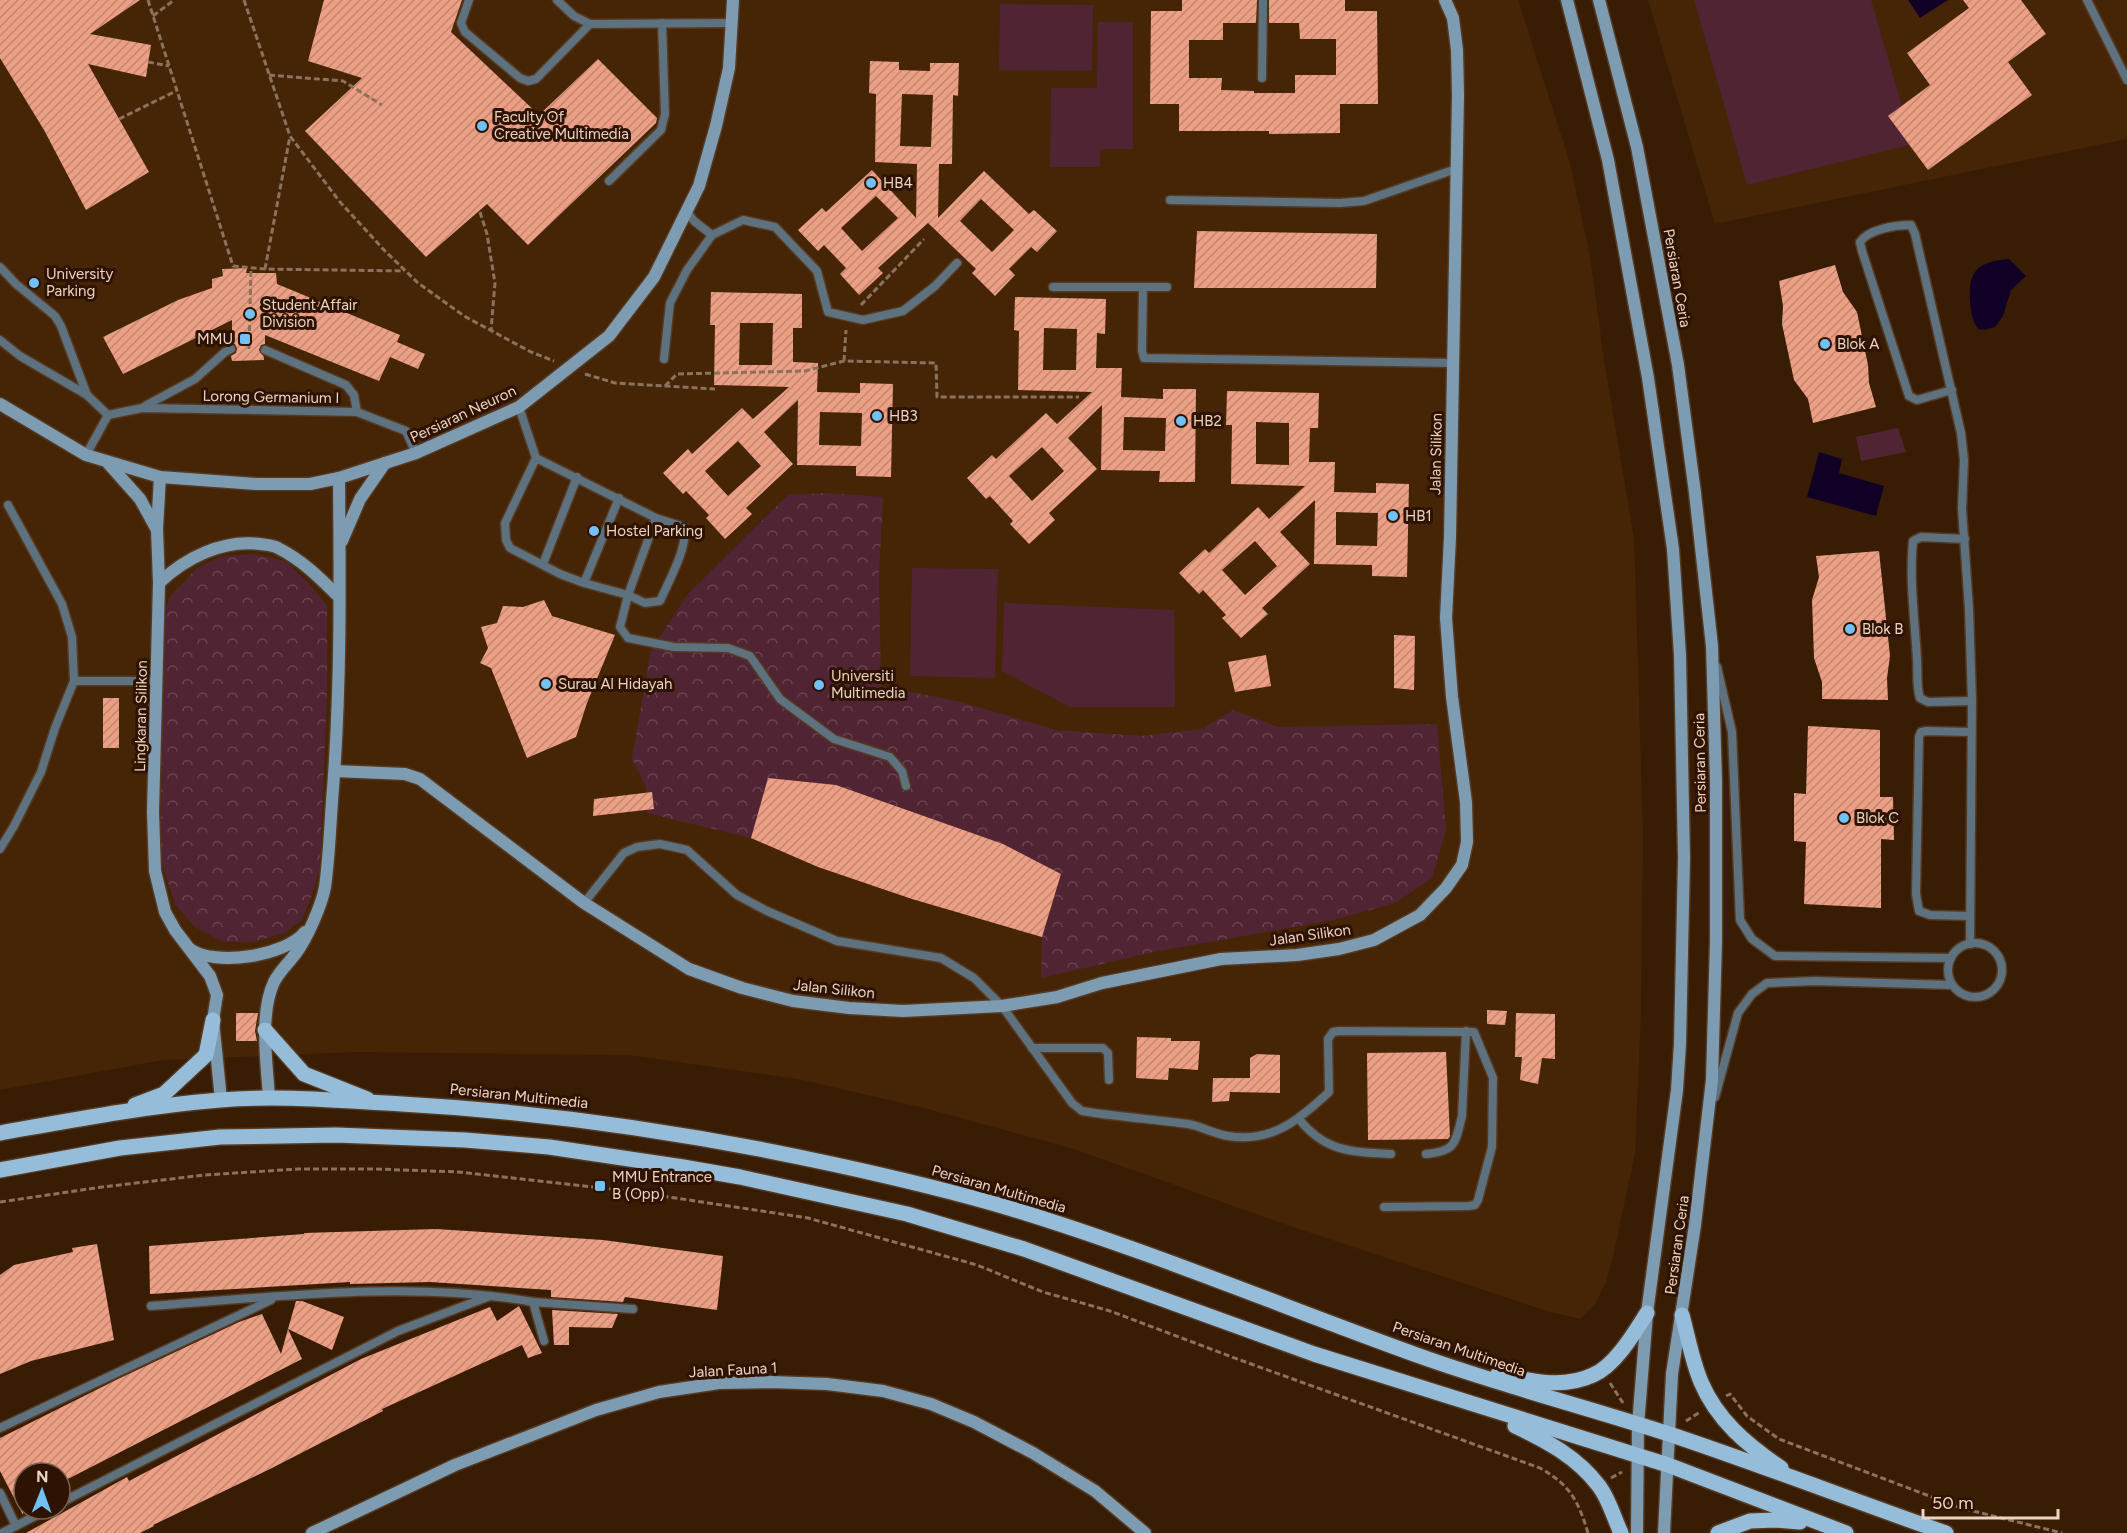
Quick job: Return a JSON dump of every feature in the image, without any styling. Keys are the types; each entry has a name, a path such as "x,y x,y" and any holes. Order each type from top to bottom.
{"main road":[{"path":"86,1118 164,1094 206,1055 213,1020"},
{"path":"265,1030 304,1074 377,1103"},
{"name":"Persiaran Multimedia","path":"0,1133 86,1118 221,1100 269,1098 465,1108 552,1116 641,1128 783,1154 938,1189 1083,1232 1424,1357 1493,1381 1668,1434 1946,1533"},
{"path":"0,1170 120,1148 220,1137 270,1135 391,1136 465,1140 549,1147 661,1163 907,1214 1024,1249 1314,1354 1668,1465 1846,1533"},
{"path":"1424,1357 1504,1376 1554,1383 1574,1381 1593,1376 1602,1370 1632,1337 1647,1312"},
{"path":"1683,1315 1701,1381 1712,1404 1728,1425 1744,1442 1784,1470 1833,1493"},
{"path":"1448,1396 1531,1433 1577,1462 1599,1486 1620,1533"},
{"path":"1718,1533 1750,1521 1818,1523"}],"street":[{"name":"Persiaran Neuron","path":"0,404 86,455 160,477 200,482 257,484 309,483 339,478 416,453 519,407 609,336 654,277 699,186 729,68 733,0"},
{"name":"Jalan Silikon","path":"335,771 405,774 420,779 584,903 689,969 752,991 793,1001 849,1008 903,1011 1002,1006 1057,997 1102,983 1221,959 1297,955 1339,949 1374,940 1420,915 1446,888 1462,865 1467,842 1466,802 1452,697 1446,618 1450,537 1458,95 1457,50 1453,18 1445,0"},
{"name":"Persiaran Ceria","path":"1567,0 1608,160 1648,378 1673,549 1680,655 1684,815 1680,1044 1675,1101 1647,1312 1638,1425 1637,1533"},
{"name":"Persiaran Ceria","path":"1599,0 1637,147 1678,365 1697,504 1712,646 1716,781 1716,941 1712,1080 1683,1315 1672,1374 1664,1533"},
{"path":"107,461 140,499 157,529"},
{"path":"340,547 360,499 385,463"},
{"name":"Lingkaran Silikon","path":"160,477 157,529 159,583 153,812 155,871 165,912 175,930 210,976 217,995 213,1020 221,1100"},
{"path":"269,1098 265,1030 273,984 281,968 297,953 317,913 329,860 335,771 340,547 339,478"},
{"path":"159,583 172,570 194,558 221,547 248,543 276,547 307,565 339,597"},
{"path":"189,948 197,954 240,959 265,953 302,936 317,913"},
{"name":"Jalan Fauna 1","path":"312,1533 455,1465 596,1410 659,1392 718,1383 771,1382 827,1383 849,1386 883,1391 931,1404 974,1422 1033,1452 1095,1491 1145,1533"}],"lane":[{"path":"469,0 461,23 465,32 520,78 528,81 536,79 590,24"},
{"path":"557,0 574,16 590,24 732,23"},
{"path":"1262,78 1263,0"},
{"path":"2087,0 2127,80"},
{"path":"609,181 661,130 665,114 662,23"},
{"path":"1170,200 1364,201 1456,169"},
{"path":"687,212 712,235"},
{"path":"664,359 670,303 687,270 712,235 743,220 775,227 817,271 828,312 863,320 903,311 935,286 957,263"},
{"path":"1952,390 1917,400 1909,396 1862,251 1860,242 1864,235 1900,225 1911,225 1915,234 1952,390 1961,433 1964,460 1962,509 1972,701 1970,944"},
{"path":"0,267 16,284 55,316 62,326 87,395"},
{"path":"1053,287 1167,287"},
{"path":"1143,287 1142,351 1144,358 1452,363"},
{"path":"0,340 20,356 87,395 108,415 86,455"},
{"path":"142,408 195,379 231,349"},
{"path":"265,350 346,385 354,395 357,412"},
{"path":"519,407 536,458 505,524 506,540 510,548 560,574 584,583 628,595 645,603 660,601 684,544 686,534 684,527 656,518 536,458"},
{"name":"Lorong Germanium I","path":"108,415 142,408 357,412 406,431 416,453"},
{"path":"543,564 577,477"},
{"path":"584,583 619,498"},
{"path":"0,849 15,826 41,772 55,728 74,681 72,637 62,604 8,505"},
{"path":"656,518 628,595 620,627 628,638 674,647 728,648 750,656 780,699 834,739 890,757 902,771 906,786"},
{"path":"1965,539 1921,537 1913,541 1913,603 1918,664 1917,691 1920,698 1928,702 1972,701"},
{"path":"1712,646 1732,732 1740,920 1752,939 1775,956 1951,958"},
{"path":"74,681 156,681"},
{"path":"1970,732 1927,730 1921,732 1918,737 1916,894 1919,911 1930,915 1970,916"},
{"path":"584,903 624,853 637,847 660,844 687,850 737,895 767,911 837,941 940,958 974,978 1002,1006 1072,1103 1082,1111 1190,1124 1227,1136 1253,1138 1273,1132 1299,1119 1329,1092 1328,1039 1333,1032 1474,1032 1493,1078 1492,1147 1478,1200 1475,1204 1468,1206 1384,1207"},
{"path":"1970,944 1983,945 1994,951 2001,963 2002,975 1996,987 1986,995 1973,998 1961,994 1952,985 1947,972 1951,958 1959,948 1970,944"},
{"path":"1707,1132 1722,1065 1738,1013 1752,994 1767,983 1815,981 1952,985"},
{"path":"1426,1154 1442,1153 1450,1149 1459,1128 1462,1116 1466,1031"},
{"path":"1032,1048 1102,1048 1108,1053 1109,1080"},
{"path":"1299,1119 1316,1137 1340,1149 1391,1154"},
{"path":"151,1306 277,1297 398,1293 490,1296 533,1302 633,1309"},
{"path":"72,1497 398,1331 490,1296"},
{"path":"0,1428 277,1297"},
{"path":"533,1302 543,1341"},
{"path":"0,1493 16,1526"},
{"path":"2,1533 26,1521"}],"path":[{"path":"148,0 233,266 265,269 406,272"},
{"path":"153,16 174,0"},
{"path":"244,0 290,136 339,202 418,283 464,316 531,351 587,375 615,383 715,389"},
{"path":"148,62 169,66"},
{"path":"269,75 344,81 382,105"},
{"path":"119,119 176,91"},
{"path":"265,269 290,136"},
{"path":"480,212 487,234 495,283 491,330"},
{"path":"844,361 846,321 924,239"},
{"path":"249,349 251,268"},
{"path":"665,386 677,374 805,371 844,361 936,363 937,397 1079,397"},
{"path":"0,1202 205,1175 298,1169 375,1169 459,1172 618,1189 808,1218 977,1265 1043,1292 1110,1311 1540,1468 1556,1477 1576,1499 1588,1533"},
{"path":"1730,1394 1747,1416 1779,1439 1961,1508 2062,1533"}],"shaded area":[{"name":"Universiti Multimedia","path":"0,0 1518,0 1570,163 1590,256 1604,360 1634,538 1643,832 1641,1012 1635,1153 1606,1283 1595,1304 1580,1319 1547,1311 1284,1224 1074,1149 928,1109 798,1079 629,1055 355,1052 163,1060 0,1090"},
{"path":"1648,0 2127,0 2127,139 1715,224"},
{"path":"1908,0 1948,0 1920,18"},
{"path":"2009,259 2026,276 2011,290 2003,316 1995,327 1985,330 1978,329 1972,316 1970,301 1971,281 1974,274 1990,262"},
{"path":"1819,452 1842,459 1839,473 1884,486 1876,516 1807,497"}],"green space":[{"path":"1694,0 1871,0 1913,144 1747,185"},
{"path":"1000,4 1093,5 1092,71 999,70"},
{"path":"1098,22 1133,22 1133,149 1100,149 1100,167 1050,167 1051,88 1097,88"},
{"path":"1898,428 1906,452 1861,461 1856,437"},
{"path":"825,493 883,497 879,575 881,686 961,702 1056,730 1140,736 1202,729 1233,710 1278,727 1437,724 1446,830 1432,878 1395,903 1334,920 1158,951 1041,978 1042,937 1061,875 1003,844 836,785 768,778 751,838 647,813 646,787 632,759 651,650 688,594 788,495"},
{"path":"257,554 287,562 327,605 327,692 320,866 302,920 284,933 253,942 223,942 195,927 175,904 161,860 162,661 165,610 170,597 197,568 222,556"},
{"path":"912,568 998,569 995,678 910,676"},
{"path":"1004,603 1174,610 1175,707 1070,707 1002,671"}],"building":[{"path":"0,0 140,0 90,34 151,45 146,77 88,64 149,172 86,210 44,130 0,58"},
{"name":"Faculty Of Creative Multimedia","path":"324,0 462,0 451,32 539,115 598,59 657,118 656,123 528,245 487,204 426,257 305,131 362,78 308,61"},
{"path":"1182,0 1257,0 1256,23 1223,23 1223,40 1189,40 1189,78 1222,78 1221,90 1254,91 1254,93 1295,93 1295,75 1336,75 1336,39 1300,39 1299,23 1269,23 1269,0 1345,0 1345,11 1377,11 1378,104 1340,104 1340,133 1269,134 1269,131 1179,131 1179,104 1150,104 1151,11 1182,11"},
{"path":"1963,0 2021,0 2046,34 2008,62 2032,95 1928,170 1888,116 1930,85 1907,53 1969,8"},
{"name":"HB4","path":"870,61 899,62 899,70 930,71 930,63 959,63 958,96 953,95 952,164 939,164 938,218 984,171 1029,214 1034,210 1057,231 1037,252 1031,247 1009,269 1015,275 995,296 972,273 976,269 928,223 878,268 883,273 859,295 840,274 846,268 824,245 818,251 798,230 822,208 826,212 872,170 916,218 917,164 875,162 876,94 869,93","holes":["902,94 933,95 931,147 900,146","876,196 898,218 862,251 841,228","981,199 1014,230 992,252 960,221"]},
{"path":"1197,231 1377,234 1376,288 1194,288"},
{"name":"Blok A","path":"1835,265 1843,292 1857,312 1868,365 1869,383 1876,407 1813,423 1808,399 1794,380 1782,324 1783,306 1779,281"},
{"name":"Student Affair Division","path":"247,268 246,273 276,273 277,284 400,335 397,342 425,354 418,369 390,357 379,381 265,335 265,344 261,345 259,350 264,360 232,361 231,356 236,353 237,349 232,343 232,320 123,374 103,337 178,300 212,288 212,279 223,276 222,269"},
{"name":"HB3","path":"711,292 802,294 802,328 793,328 793,362 818,363 817,392 860,393 860,383 893,384 891,477 856,476 856,466 797,465 798,400 764,432 793,464 746,508 752,514 725,539 706,518 709,515 686,491 683,494 663,473 688,449 692,454 742,408 753,419 789,387 714,385 715,325 710,325","holes":["740,323 773,323 772,365 739,365","820,412 862,413 861,446 819,445","738,441 761,466 728,496 705,471"]},
{"name":"HB2","path":"1015,297 1106,299 1105,334 1097,333 1096,368 1122,368 1121,397 1163,399 1163,389 1196,389 1195,482 1159,482 1160,471 1101,470 1102,405 1068,438 1097,469 1049,513 1055,520 1029,544 1010,524 1013,521 990,496 986,499 967,478 992,455 996,459 1046,413 1057,424 1092,392 1018,390 1019,331 1014,330","holes":["1044,328 1077,329 1076,370 1043,370","1124,417 1166,418 1165,451 1123,450","1042,447 1064,471 1032,501 1009,476"]},
{"name":"HB1","path":"1227,391 1319,393 1318,428 1310,428 1309,462 1335,462 1334,492 1376,493 1376,483 1409,484 1407,577 1372,576 1372,565 1314,564 1315,500 1280,532 1310,564 1262,608 1268,614 1241,638 1222,618 1226,615 1203,590 1199,594 1179,573 1205,549 1209,553 1258,507 1269,519 1305,486 1231,484 1232,425 1226,425","holes":["1256,422 1289,423 1289,465 1256,464","1336,512 1378,513 1377,546 1336,545","1255,541 1277,566 1245,595 1222,570"]},
{"name":"Blok B","path":"1879,551 1890,656 1887,678 1888,700 1822,699 1822,682 1814,658 1812,600 1819,577 1816,556"},
{"name":"Surau Al Hidayah","path":"544,600 552,616 615,635 587,703 576,737 527,758 491,668 480,663 488,648 481,627 497,623 503,606 523,607"},
{"path":"1394,635 1415,636 1414,690 1394,688"},
{"path":"1266,655 1271,686 1235,692 1228,662"},
{"path":"103,698 119,698 119,748 103,748"},
{"name":"Blok C","path":"1808,726 1880,730 1880,797 1893,797 1894,840 1881,839 1881,908 1804,904 1806,842 1794,841 1794,793 1806,794"},
{"path":"768,778 836,785 1003,844 1061,874 1042,937 912,899 818,867 751,838"},
{"path":"652,792 654,809 593,816 594,799"},
{"path":"1487,1010 1507,1011 1505,1025 1487,1024"},
{"path":"236,1013 258,1013 255,1031 257,1041 236,1041"},
{"path":"1516,1013 1555,1014 1555,1059 1542,1058 1538,1084 1520,1080 1522,1057 1515,1057"},
{"path":"1137,1037 1171,1038 1171,1041 1200,1041 1198,1070 1169,1068 1168,1080 1136,1078"},
{"path":"1446,1052 1450,1136 1448,1139 1368,1140 1367,1053"},
{"path":"1257,1054 1280,1055 1280,1093 1230,1092 1229,1101 1212,1102 1213,1078 1250,1078 1250,1058"},
{"path":"436,1229 603,1240 723,1256 717,1310 625,1297 623,1302 551,1297 551,1290 430,1282 350,1284 350,1282 150,1294 149,1246 304,1233"},
{"path":"97,1244 114,1340 31,1361 0,1374 0,1275 14,1265 73,1252 72,1248"},
{"path":"296,1301 302,1301 344,1317 332,1350 288,1329"},
{"path":"519,1306 542,1353 528,1358 522,1345 382,1409 383,1411 270,1469 140,1533 26,1533 48,1521 72,1521 72,1507 127,1477 129,1481 361,1359 490,1307 497,1321"},
{"path":"552,1310 618,1314 612,1328 569,1327 569,1345 554,1345"},
{"path":"262,1314 281,1354 288,1329 302,1359 72,1477 72,1461 12,1461 12,1494 0,1471 0,1438 239,1322"}],"place":[{"name":"Faculty Of Creative Multimedia","path":"482,126"},
{"name":"HB4","path":"871,183"},
{"name":"University Parking","path":"34,283"},
{"name":"Student Affair Division","path":"250,314"},
{"name":"MMU","path":"245,339"},
{"name":"Blok A","path":"1825,344"},
{"name":"HB3","path":"877,416"},
{"name":"HB2","path":"1181,421"},
{"name":"HB1","path":"1393,516"},
{"name":"Hostel Parking","path":"594,531"},
{"name":"Blok B","path":"1850,629"},
{"name":"Surau Al Hidayah","path":"546,684"},
{"name":"Universiti Multimedia","path":"819,685"},
{"name":"Blok C","path":"1844,818"},
{"name":"MMU Entrance B (Opp)","path":"600,1186"}]}
